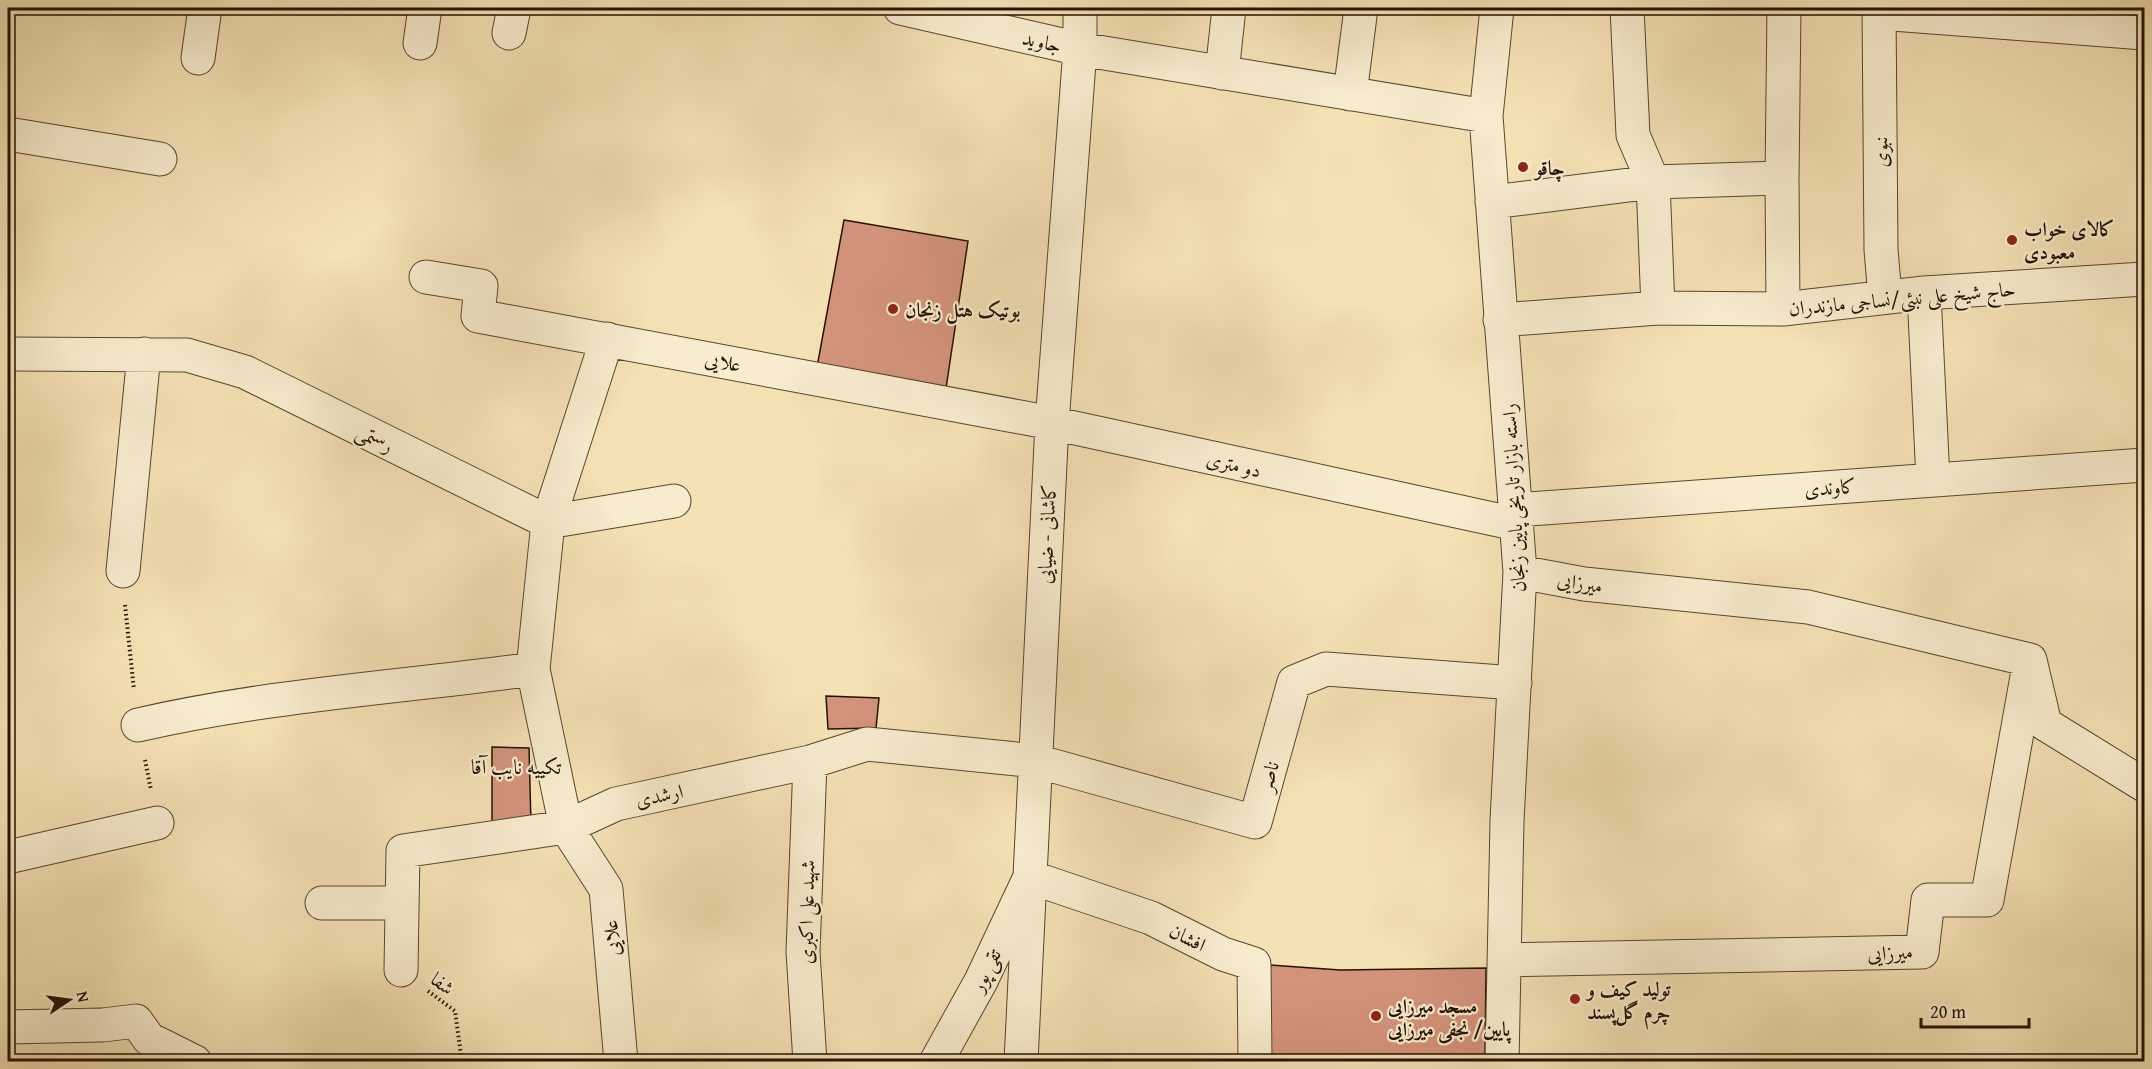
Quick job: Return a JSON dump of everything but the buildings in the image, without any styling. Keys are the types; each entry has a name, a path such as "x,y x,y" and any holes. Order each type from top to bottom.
{"street":[{"path":"198,58 205,8"},
{"path":"420,43 425,8"},
{"name":"جاوید","path":"900,8 1080,49 1486,116"},
{"name":"کاشانی - ضیایی","path":"1021,1062 1052,423 1080,49 1080,8"},
{"path":"1222,73 1229,8"},
{"path":"1350,94 1360,8"},
{"name":"راسته بازار تاریخی پایین زنجان","path":"1497,8 1486,116 1520,572 1502,1062"},
{"path":"1627,8 1633,135 1653,182 1658,308"},
{"path":"1783,309 1784,8"},
{"path":"1879,10 2145,33"},
{"name":"نبوی","path":"1879,10 1881,250 1886,296"},
{"path":"8,134 160,159"},
{"path":"1492,202 1653,182 1782,178"},
{"name":"علایی","path":"426,277 481,286 478,316 1052,423"},
{"name":"حاج شیخ علی نبئی/نساجی مازندران","path":"1500,320 1658,308 1783,309 1886,296 2145,279"},
{"path":"1924,293 1933,480"},
{"path":"566,827 533,669 548,522 607,339"},
{"name":"رستمی","path":"8,354 187,355 245,372 548,522"},
{"path":"123,571 144,354"},
{"name":"دو متری","path":"1052,423 1415,504 1516,517"},
{"name":"کاوندی","path":"1516,517 1933,480 2145,465"},
{"path":"548,522 674,501"},
{"name":"میرزایی","path":"1504,960 1922,952 1929,900 1987,900 2030,660 1808,607 1584,584 1520,572"},
{"path":"2030,660 2045,724 2145,785"},
{"path":"138,725 350,689 448,681 533,669"},
{"name":"ناصر","path":"1036,761 1255,822 1294,682 1326,669 1515,683"},
{"name":"ارشدی","path":"401,970 403,850 566,827 616,804 810,762 867,744 1036,761"},
{"name":"شهید علی اکبری","path":"810,762 803,952 810,1062"},
{"path":"8,856 157,823"},
{"name":"علایی","path":"566,827 606,889 621,1062"},
{"name":"تقی پور","path":"936,1062 981,981 1030,877"},
{"name":"افشان","path":"1030,877 1151,918 1222,954 1254,964 1255,1062"},
{"path":"322,903 401,903"},
{"path":"8,1027 103,1025 136,1021 148,1039 195,1062"}],"path":[{"path":"123,571 138,725 157,823"},
{"name":"شفا","path":"401,970 455,1011 462,1062"}],"place":[{"name":"چاقو","path":"1523,167"},
{"name":"کالای خواب معبودی","path":"2012,240"},
{"name":"بوتیک هتل زنجان","path":"893,309"},
{"name":"تولید کیف و چرم گل‌پسند","path":"1575,999"},
{"name":"مسجد میرزایی پایین/ نجفی میرزایی","path":"1376,1016"}],"district":[{"name":"تکییه نایب آقا","path":"516,766"}]}
